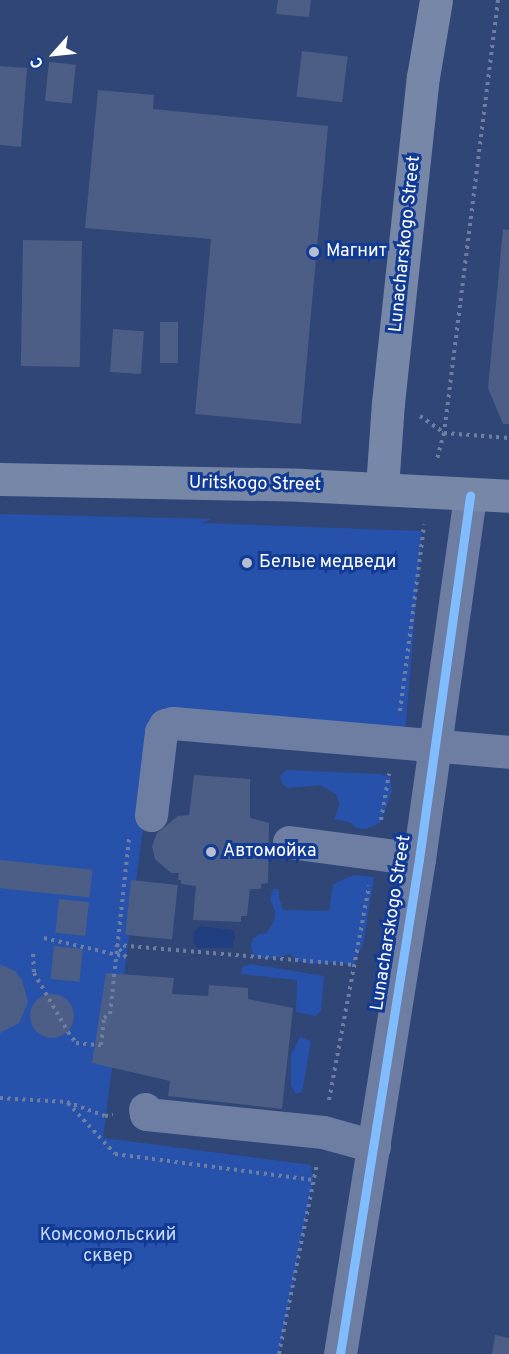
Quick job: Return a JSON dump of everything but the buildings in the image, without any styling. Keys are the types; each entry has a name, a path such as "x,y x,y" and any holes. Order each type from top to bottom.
{"main road":[{"name":"Lunacharskogo Street","path":"382,488 388,403 423,77 436,0"},
{"name":"Uritskogo Street","path":"0,479 382,488 470,496 509,496"}],"street":[{"name":"Lunacharskogo Street","path":"340,1354 419,859 470,496"},
{"path":"151,815 161,732 165,725 173,723 396,740 435,747 509,752"},
{"path":"289,842 419,859"},
{"path":"145,1109 146,1114 323,1132 374,1146"}],"path":[{"path":"279,1354 355,965 396,740 428,492 444,433 498,0"},
{"path":"418,415 444,433 509,438"},
{"path":"44,938 126,957 116,945"},
{"path":"116,945 355,965"},
{"path":"33,954 34,973 68,1032 76,1042 101,1045 104,1018 110,1014 116,945"},
{"path":"67,1102 115,1154 314,1180"}],"green space":[{"name":"Комсомольский сквер","path":"0,514 212,519 201,523 422,531 405,734 157,719 103,1138 311,1165 313,1180 279,1354 0,1354"},
{"path":"287,770 380,774 390,777 392,791 380,823 366,829 357,828 349,822 334,819 340,804 336,794 321,785 288,788 283,785 280,776"},
{"path":"354,875 374,877 363,945 353,966 338,962 311,964 298,961 289,954 277,958 259,958 254,955 251,946 253,939 259,934 266,934 274,921 275,911 270,899 273,889 279,889 283,910 329,911 333,884"},
{"path":"251,964 324,976 321,1011 315,1016 296,1012 297,980 241,974 242,967"},
{"path":"300,1037 311,1041 302,1092 296,1094 291,1086 291,1055"}],"shaded area":[{"path":"200,926 233,930 235,935 232,948 198,948 194,944 193,933"}],"cycle path":[{"path":"340,1354 419,859 470,496"}],"place":[{"name":"Магнит","path":"314,252"},
{"name":"Белые медведи","path":"247,563"},
{"name":"Автомойка","path":"211,852"}]}
